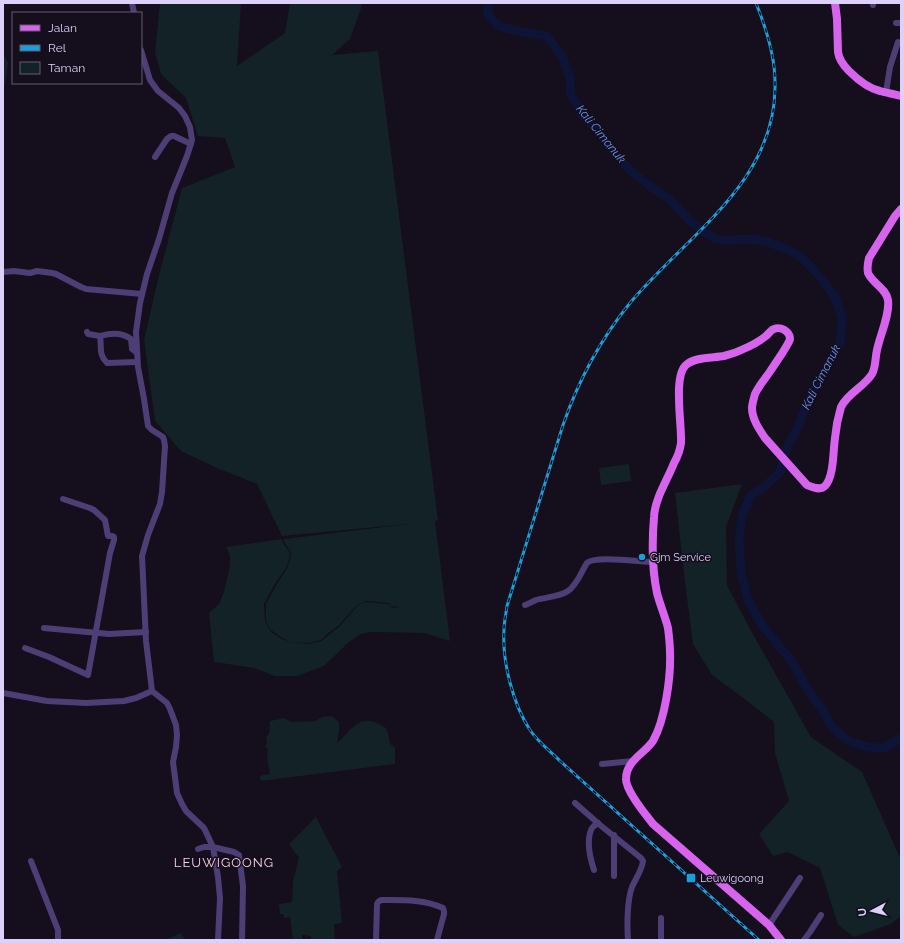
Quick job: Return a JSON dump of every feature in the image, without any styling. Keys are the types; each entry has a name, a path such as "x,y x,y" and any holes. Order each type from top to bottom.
{"main road":[{"path":"835,3 838,52 842,63 864,84 879,91 901,96"},
{"path":"781,940 768,924 654,824 645,814 628,788 626,782 628,770 633,761 651,743 658,731 669,683 670,665 668,627 657,593 653,562 655,508 681,446 679,388 682,369 686,365 696,360 726,355 743,350 755,344 772,330 779,328 784,329 788,333 790,339 755,394 752,409 753,418 765,438 807,485 817,489 824,487 828,482 833,463 835,438 841,407 843,402 863,385 873,373 875,368 876,351 886,317 888,299 881,287 868,273 869,258 901,209"}],"street":[{"path":"886,92 890,67 898,42"},
{"path":"142,53 150,80 158,91 179,108 185,116 190,127 192,140 172,192 142,294 136,332 137,362 148,426 163,438 165,446 160,504 142,556 146,632 152,691 166,703 176,725 176,747 172,762 178,793 183,808 204,828 213,847 220,898 218,940"},
{"path":"155,157 171,136 191,144"},
{"path":"3,272 14,271 30,273 40,271 56,274 86,289 142,294"},
{"path":"87,332 88,334 100,336 111,333 130,337 132,348 137,354"},
{"path":"100,336 101,353 107,362 137,362"},
{"path":"25,648 88,675 114,537 108,536 105,520 94,510 64,499"},
{"path":"525,605 536,600 561,595 570,590 588,563 593,560 603,559 653,562"},
{"path":"44,628 115,634 146,632"},
{"path":"3,694 47,701 98,702 124,701 136,698 152,691"},
{"path":"602,764 633,761"},
{"path":"575,803 641,858 642,861 640,872 631,892 628,917 628,940"},
{"path":"594,870 589,854 589,837 591,829 598,823"},
{"path":"614,835 614,876"},
{"path":"198,849 213,847 238,853 243,886 242,940"},
{"path":"30,861 58,930 58,940"},
{"path":"768,924 800,878"},
{"path":"376,940 377,904 381,900 419,901 443,908 444,914 437,940"},
{"path":"804,940 821,915"},
{"path":"661,918 661,940"}],"green space":[{"path":"160,3 241,3 237,66 285,33 290,3 361,3 362,6 350,39 332,55 378,51 438,520 435,521 450,641 424,633 370,632 361,634 349,642 324,666 297,676 275,676 254,668 214,662 209,613 219,604 224,592 230,565 230,556 226,547 281,539 290,552 286,568 276,582 264,604 265,621 271,632 290,642 271,630 266,621 266,604 287,568 290,560 291,552 284,542 284,539 408,524 282,536 257,484 219,469 181,451 155,421 144,340 159,275 182,188 235,167 225,138 198,136 186,98 161,74 155,53","holes":["366,601 388,603 392,607 397,606 400,608 392,608 388,604 365,602 358,605 339,627 321,641 309,644 290,642 309,643 321,640 338,626 357,605"]},
{"path":"3,53 8,63 3,93"},
{"path":"629,464 631,481 601,485 599,468"},
{"path":"742,484 726,527 727,585 811,737 862,772 901,860 901,916 891,924 854,937 838,925 820,868 788,852 773,856 759,834 789,801 775,753 774,722 712,675 693,644 675,493"},
{"path":"332,716 339,722 337,743 358,723 364,721 377,723 386,728 390,744 395,747 395,764 261,781 260,776 270,774 267,757 268,749 265,747 267,743 266,737 269,734 270,721 284,718 291,722 316,721 322,717"},
{"path":"316,817 342,867 337,871 342,923 334,924 335,940 311,940 311,936 302,935 302,940 293,940 290,917 284,918 283,914 280,914 279,904 292,902 293,881 299,858 289,844"},
{"path":"181,933 185,940 165,940"}],"waterway":[{"name":"Kali Cimanuk","path":"488,3 488,14 498,26 547,36 563,58 570,78 571,95 584,117 632,172 668,198 690,221 716,239 754,239 768,242 797,254 822,279 836,299 842,319 840,343 805,408 798,427 787,447 780,472 764,487 750,496 742,516 739,541 741,573 748,600 763,626 793,663 808,690 822,709 832,727 849,741 868,747 884,748 901,738"}],"railway":[{"path":"756,3 769,42 775,72 772,117 761,149 745,178 725,204 652,278 619,317 599,346 583,376 563,425 507,606 504,624 504,642 510,682 518,708 530,730 560,761 759,940"}],"place":[{"name":"Gjm Service","path":"642,557"},
{"name":"Leuwigoong","path":"691,878"}],"district":[{"name":"LEUWIGOONG","path":"224,862"}]}
